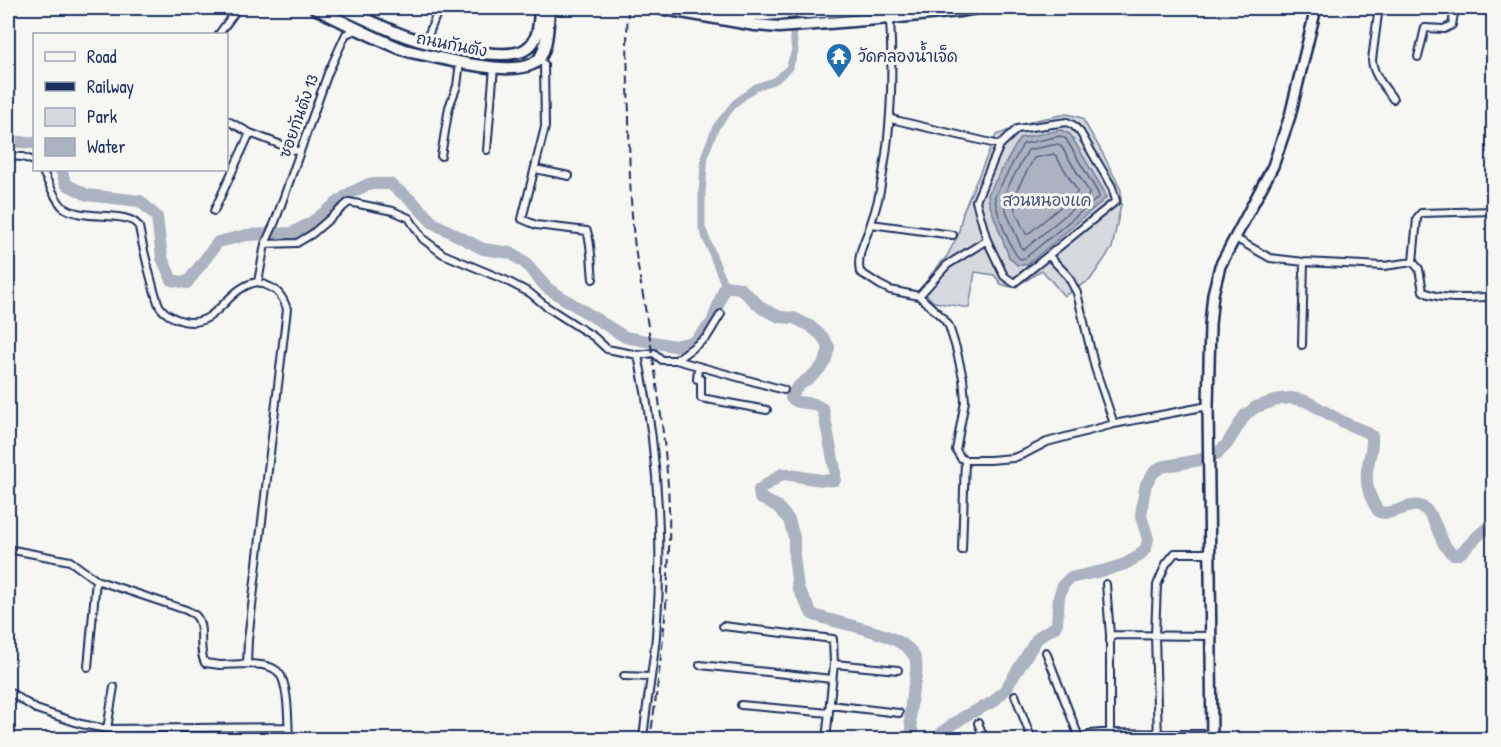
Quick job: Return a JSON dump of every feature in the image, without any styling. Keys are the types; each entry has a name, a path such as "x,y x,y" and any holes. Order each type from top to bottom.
{"main road":[{"name":"ถนนกันตัง","path":"315,8 404,50 494,67 522,67 539,60"},
{"name":"ถนนกันตัง","path":"342,8 406,36 462,50 495,54 516,53 525,50 534,42 538,33 540,8"},
{"path":"539,60 544,46 549,8"},
{"path":"659,8 779,27 977,8"},
{"path":"713,8 757,15 801,12 808,14 881,8"},
{"path":"358,29 363,18"},
{"path":"460,62 462,50"}],"street":[{"path":"220,33 238,8"},
{"path":"426,41 439,8"},
{"path":"1046,652 1080,739 1091,734 1110,733 1158,737 1212,737 1208,406 1213,294 1220,266 1273,166 1290,116 1316,8"},
{"path":"1380,8 1372,66 1393,99"},
{"path":"1418,57 1425,28 1444,29 1452,25 1455,8"},
{"path":"890,18 891,119 882,180 858,264 860,272 880,285 890,290 919,296 949,326 963,378 965,400 956,450 961,458 964,460 1013,458 1047,442 1114,424 1208,406"},
{"name":"ซอยกันตัง 13","path":"258,282 265,244 328,74 345,34 358,29"},
{"path":"539,60 544,64 545,127 522,219 536,225 586,231 590,241 593,279"},
{"path":"441,156 449,107 457,86 460,62"},
{"path":"487,150 494,67"},
{"path":"891,119 1000,145"},
{"path":"228,121 250,133 300,152"},
{"path":"1067,122 1073,124 1112,187 1116,201 1014,283 1004,276 987,240 976,201 1000,145 1017,129 1067,122"},
{"path":"214,211 250,133"},
{"path":"8,156 33,161"},
{"path":"535,169 568,176"},
{"path":"43,171 63,207 82,214 127,217 137,222 158,304 168,315 190,322 204,320 232,295 251,282 258,282 274,289 283,297 286,309 247,664"},
{"path":"265,244 297,243 312,234 348,202 393,211 409,218 423,239 443,254 530,293 607,349 638,355 654,352 662,360 676,360 784,390"},
{"path":"1494,211 1421,213 1417,218 1413,262 1419,269 1423,291 1429,295 1469,299 1494,296"},
{"path":"871,224 952,235"},
{"path":"1234,237 1270,258 1384,266 1413,262"},
{"path":"919,296 947,265 987,240"},
{"path":"1049,256 1068,276 1077,293 1095,368 1114,424"},
{"path":"1302,345 1304,262"},
{"path":"676,360 707,337 721,314"},
{"path":"638,355 652,432 659,511 658,600 643,740"},
{"path":"698,367 697,379 701,379 700,398 767,410"},
{"path":"962,550 964,460"},
{"path":"8,549 70,561 96,580 186,610 196,616 200,624 202,657 205,663 247,664 269,667 279,672 285,685 289,740"},
{"path":"1158,737 1155,635 1157,585 1166,564 1175,553 1210,553"},
{"path":"88,667 96,580"},
{"path":"1106,584 1110,634 1110,733"},
{"path":"723,626 833,639 834,664 826,740"},
{"path":"1110,634 1211,636"},
{"path":"834,664 898,670"},
{"path":"700,665 832,679"},
{"path":"624,676 651,677"},
{"path":"107,729 114,687"},
{"path":"8,691 36,709 81,724 107,729 288,727"},
{"path":"1015,695 1032,740"},
{"path":"741,705 829,713"},
{"path":"830,705 899,713"},
{"path":"978,723 985,740"}],"green space":[{"name":"สวนหนองแค","path":"1067,114 1082,118 1121,190 1121,205 1112,248 1090,280 1064,296 1042,270 1010,287 1001,284 994,275 975,272 969,308 934,302 921,290 947,256 958,235 963,212 996,135 1036,120"}],"water":[{"path":"1061,130 1070,134 1106,198 1027,265 1017,265 1009,257 989,203 988,194 1020,138"}],"waterway":[{"path":"725,286 702,228 705,154 716,127 735,103 756,87 776,80 789,68 795,51 793,34 777,8"},
{"path":"8,141 33,143"},
{"path":"61,171 66,184 87,195 140,201 157,217 162,258 172,280 187,283 218,242 247,235 292,233 312,222 350,193 369,184 390,184 412,201 433,223 483,249 511,253 525,263 547,288 625,337 674,346 694,342 712,323 725,286 740,288 763,309 780,317 794,318 810,326 822,336 829,347 821,367 797,387 791,398 798,402 814,404 823,409 835,480 782,474 759,490 760,498 777,506 789,520 794,537 798,588 812,614 884,635 898,641 915,658 916,672 910,718 916,740"},
{"path":"935,740 965,716 993,702 1005,690 1037,639 1055,627 1059,597 1063,585 1070,578 1125,564 1139,556 1146,548 1148,539 1141,516 1146,484 1154,472 1161,467 1199,460 1218,453 1227,444 1245,415 1256,407 1280,399 1291,398 1306,401 1372,436 1367,484 1372,501 1379,512 1392,512 1412,506 1424,508 1452,554 1459,554 1484,530 1494,524"}],"railway":[{"path":"628,8 627,48 633,224 662,424 669,518 668,582 659,677 650,740"}],"place":[{"name":"วัดคลองน้ำเจ็ด","path":"839,79"}]}
